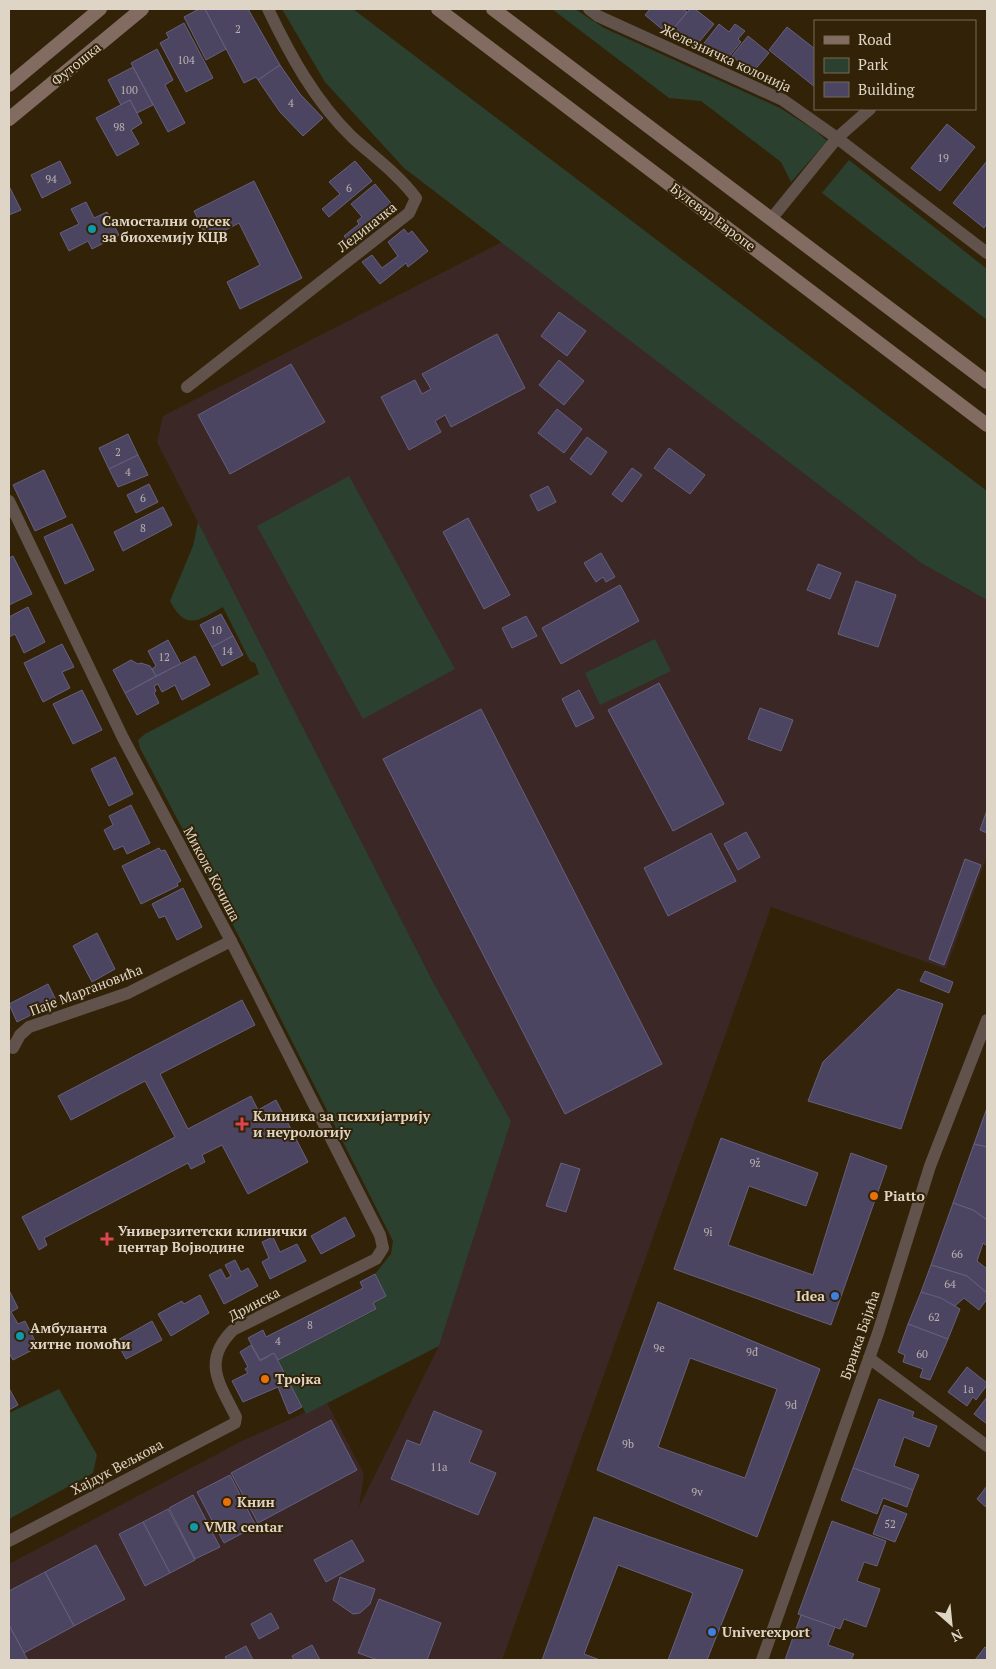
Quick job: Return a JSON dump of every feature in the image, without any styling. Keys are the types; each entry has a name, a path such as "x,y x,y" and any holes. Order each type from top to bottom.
{"main road":[{"name":"Футошка","path":"9,84 100,9"},
{"name":"Футошка","path":"9,119 142,9"},
{"name":"Булевар Европе","path":"438,9 987,425"},
{"path":"493,9 987,382"}],"street":[{"name":"Лединачка","path":"187,388 409,213 416,198 406,185 351,136 322,103 288,50 268,9"},
{"name":"Железничка колонија","path":"589,9 598,16 783,100 837,138 987,254"},
{"path":"772,218 837,138 869,110"},
{"name":"Миколе Кочиша","path":"9,501 123,738 231,941 380,1235 384,1248 376,1259"},
{"name":"Паје Маргановића","path":"13,1048 20,1035 29,1027 128,993 231,941"},
{"name":"Бранка Бајића","path":"762,1660 869,1358 930,1166 987,1020"},
{"name":"Дринска","path":"236,1417 215,1374 215,1361 226,1338 233,1330 376,1259"},
{"path":"869,1358 987,1446"},
{"name":"Хајдук Вељкова","path":"9,1541 235,1423 236,1417"}],"shaded area":[{"path":"502,242 921,563 987,600 987,856 946,969 771,907 502,1660 9,1660 9,1564 244,1440 327,1403 364,1474 359,1507 439,1346 511,1121 432,980 157,442 163,416"}],"green space":[{"path":"282,9 353,9 987,491 987,600 921,563 404,168 325,82"},
{"path":"552,9 575,9 604,28 780,108 816,131 827,141 791,182 781,162 701,101 669,98"},
{"path":"849,160 987,269 987,320 822,193"},
{"path":"349,476 455,669 363,719 257,526"},
{"path":"198,522 432,980 511,1121 439,1346 306,1414 278,1360 376,1310 373,1303 386,1296 375,1274 391,1254 393,1241 245,948 140,748 138,740 145,734 259,674 255,663 250,661 223,607 200,619 187,620 176,611 170,601 193,546"},
{"path":"655,639 671,671 600,705 585,673"},
{"path":"59,1389 97,1455 93,1473 9,1519 9,1413"}],"building":[{"path":"199,9 205,9 226,49 206,60 184,17"},
{"path":"205,9 248,9 280,65 258,80 256,77 244,83"},
{"path":"650,9 683,9 687,12 669,35 645,15"},
{"path":"690,9 695,9 714,24 695,47 673,29"},
{"path":"184,23 213,78 186,92 160,43 169,38 166,33"},
{"path":"719,24 729,32 735,24 745,31 738,39 741,42 727,59 723,56 719,61 701,47"},
{"path":"787,27 814,48 814,86 769,50"},
{"path":"748,36 769,53 752,73 732,56"},
{"path":"157,49 173,80 165,85 185,123 168,132 131,63"},
{"path":"280,65 300,94 323,118 303,136 280,112 258,80"},
{"path":"133,67 153,105 137,113 130,100 121,105 108,80"},
{"path":"130,100 142,123 131,130 139,144 117,156 96,118"},
{"path":"947,124 975,147 940,191 911,168"},
{"path":"60,161 71,183 42,198 31,175"},
{"path":"355,161 372,181 329,217 322,209 340,194 329,182"},
{"path":"987,161 987,223 984,228 953,203"},
{"path":"254,181 302,278 240,309 227,282 260,265 239,223 208,239 194,211"},
{"path":"375,184 395,208 351,244 344,236 359,224 357,221 362,217 351,204"},
{"path":"9,186 21,210 9,215"},
{"name":"Самостални одсек за биохемију КЦВ","path":"86,202 94,218 107,212 119,235 92,249 88,241 69,251 60,233 79,224 71,209"},
{"path":"404,229 408,234 412,231 428,251 408,267 406,263 380,284 362,262 372,255 382,268 398,256 388,242"},
{"path":"559,312 586,331 567,356 541,336"},
{"path":"497,334 525,388 451,427 445,415 435,421 441,432 409,450 381,397 415,380 422,394 431,389 422,374"},
{"path":"559,360 584,381 564,405 539,385"},
{"path":"291,364 325,422 230,474 198,415"},
{"path":"557,409 582,429 564,453 538,433"},
{"path":"128,434 138,455 109,469 99,448"},
{"path":"587,437 607,452 591,475 570,459"},
{"path":"669,448 705,475 690,494 654,468"},
{"path":"138,455 148,475 118,487 109,469"},
{"path":"632,468 642,475 622,502 612,494"},
{"path":"44,470 66,517 35,531 13,485"},
{"path":"149,484 158,502 136,513 127,495"},
{"path":"548,486 556,502 538,511 530,495"},
{"path":"163,507 172,525 123,551 114,532"},
{"path":"468,518 510,595 484,609 443,532"},
{"path":"72,524 94,570 65,584 44,537"},
{"path":"601,553 615,577 606,582 603,577 596,582 584,563"},
{"path":"13,556 32,594 9,605 9,558"},
{"path":"818,564 841,573 830,599 807,590"},
{"path":"856,581 896,595 878,647 838,634"},
{"path":"620,585 639,621 561,664 542,628"},
{"path":"28,607 45,642 24,653 15,634 9,637 9,617"},
{"path":"221,614 233,636 212,647 200,625"},
{"path":"526,616 537,636 512,648 502,628"},
{"path":"233,636 243,655 222,666 212,647"},
{"path":"168,640 181,664 156,676 152,669 156,666 148,651"},
{"path":"62,644 74,667 62,672 70,688 43,702 24,663"},
{"path":"195,656 210,685 182,700 175,685 162,692 158,684 154,686 156,691 154,693 159,703 137,715 125,693"},
{"path":"131,660 138,664 150,666 156,676 125,693 113,670"},
{"path":"659,683 724,804 673,831 608,710"},
{"path":"82,690 102,730 73,744 53,704"},
{"path":"579,690 594,718 576,727 562,699"},
{"path":"760,708 793,720 781,751 748,739"},
{"path":"481,709 662,1064 565,1114 383,759"},
{"path":"115,757 133,794 109,806 91,769"},
{"path":"131,805 150,843 127,854 123,846 114,850 104,830 113,825 109,816"},
{"path":"987,810 987,833 980,830"},
{"path":"746,832 760,857 738,870 724,844"},
{"path":"711,833 736,881 668,916 644,868"},
{"path":"159,848 161,851 165,850 181,881 177,883 178,886 141,904 122,866"},
{"path":"965,859 981,865 944,965 929,959"},
{"path":"183,888 202,927 177,940 165,916 159,918 152,904"},
{"path":"97,933 115,969 92,982 73,946"},
{"path":"925,971 953,982 949,993 920,981"},
{"path":"48,984 57,1002 17,1022 9,1004"},
{"path":"898,989 943,1004 901,1129 808,1101 823,1062"},
{"name":"Клиника за психијатрију и неурологију","path":"242,1000 255,1025 160,1074 188,1129 251,1096 258,1110 276,1100 308,1162 248,1194 222,1145 202,1155 205,1162 191,1169 188,1163 44,1238 47,1245 39,1250 22,1217 175,1137 145,1081 71,1120 58,1096"},
{"path":"987,1108 987,1147 974,1144"},
{"path":"721,1138 818,1173 806,1206 749,1186 728,1245 813,1275 851,1153 887,1166 831,1325 674,1269"},
{"path":"974,1144 987,1147 987,1220 973,1210 953,1203"},
{"path":"561,1163 580,1169 566,1212 546,1206"},
{"path":"953,1203 973,1210 987,1220 987,1246 983,1243 977,1261 987,1269 987,1293 967,1276 931,1265"},
{"path":"345,1217 355,1236 321,1254 311,1236"},
{"path":"273,1237 280,1252 297,1244 306,1261 270,1279 262,1262 269,1258 262,1242"},
{"path":"235,1260 241,1272 248,1268 258,1286 224,1304 209,1275 221,1269 226,1279 231,1276 225,1265"},
{"path":"931,1265 967,1276 987,1293 987,1299 979,1310 964,1298 955,1306 921,1292"},
{"path":"375,1274 386,1296 373,1303 376,1309 278,1360 274,1353 260,1360 248,1338 263,1330 266,1337 363,1288 360,1282"},
{"name":"Амбуланта хитне помоћи","path":"9,1290 18,1308 11,1312 18,1324 25,1321 38,1347 13,1360 9,1353"},
{"path":"921,1292 941,1298 960,1309 948,1339 908,1324"},
{"path":"200,1295 209,1313 171,1336 158,1314 182,1301 184,1304"},
{"path":"658,1302 820,1369 757,1537 597,1470","holes":["690,1358 777,1389 745,1478 658,1447"]},
{"path":"152,1321 162,1340 126,1359 116,1341"},
{"path":"908,1324 948,1339 930,1380 920,1377 923,1369 903,1362 905,1355 898,1352"},
{"path":"251,1345 260,1361 274,1353 302,1407 289,1414 278,1387 243,1402 232,1381 248,1373 245,1369 248,1367 240,1352"},
{"path":"967,1367 987,1385 976,1400 973,1397 967,1406 948,1392"},
{"path":"9,1388 18,1405 9,1410"},
{"path":"987,1397 987,1424 974,1414"},
{"path":"879,1399 914,1412 912,1417 937,1426 929,1447 904,1437 894,1466 919,1475 913,1490 853,1468"},
{"path":"434,1411 482,1431 469,1462 496,1473 478,1515 391,1479 407,1440 420,1445"},
{"path":"331,1420 357,1470 258,1523 231,1473"},
{"path":"853,1468 913,1490 907,1507 883,1498 877,1514 841,1500"},
{"path":"230,1475 256,1526 224,1543 197,1492"},
{"path":"987,1486 987,1508 977,1499"},
{"name":"VMR centar","path":"193,1495 220,1547 195,1559 169,1508"},
{"path":"884,1505 907,1514 895,1542 873,1534"},
{"path":"168,1509 195,1560 170,1573 143,1522"},
{"path":"594,1517 743,1570 707,1660 668,1660 693,1593 618,1565 584,1654 600,1660 542,1660"},
{"path":"832,1521 886,1541 877,1566 864,1562 857,1581 880,1589 866,1627 844,1619 840,1629 798,1614"},
{"path":"143,1522 170,1573 145,1586 119,1534"},
{"path":"352,1540 364,1561 326,1582 314,1560"},
{"path":"96,1545 125,1599 74,1626 45,1572"},
{"path":"45,1572 74,1626 24,1653 9,1625 9,1591"},
{"path":"340,1577 375,1589 370,1604 360,1613 353,1614 333,1600"},
{"path":"379,1599 441,1623 427,1660 378,1660 358,1653"},
{"path":"271,1613 279,1628 259,1639 251,1624"},
{"path":"801,1615 835,1627 828,1645 854,1654 851,1660 785,1660"},
{"path":"9,1625 24,1653 28,1660 9,1660"},
{"path":"312,1645 320,1660 294,1660 292,1656"},
{"path":"246,1646 253,1660 227,1660 225,1657"},
{"path":"985,1647 987,1648 987,1660 975,1660"}],"place":[{"name":"Самостални одсек за биохемију КЦВ","path":"92,229"},
{"name":"Клиника за психијатрију и неурологију","path":"242,1124"},
{"name":"Piatto","path":"874,1196"},
{"name":"Универзитетски клинички центар Војводине","path":"107,1239"},
{"name":"Idea","path":"835,1296"},
{"name":"Амбуланта хитне помоћи","path":"20,1336"},
{"name":"Тројка","path":"265,1379"},
{"name":"Книн","path":"227,1502"},
{"name":"VMR centar","path":"194,1527"},
{"name":"Univerexport","path":"712,1632"}]}
